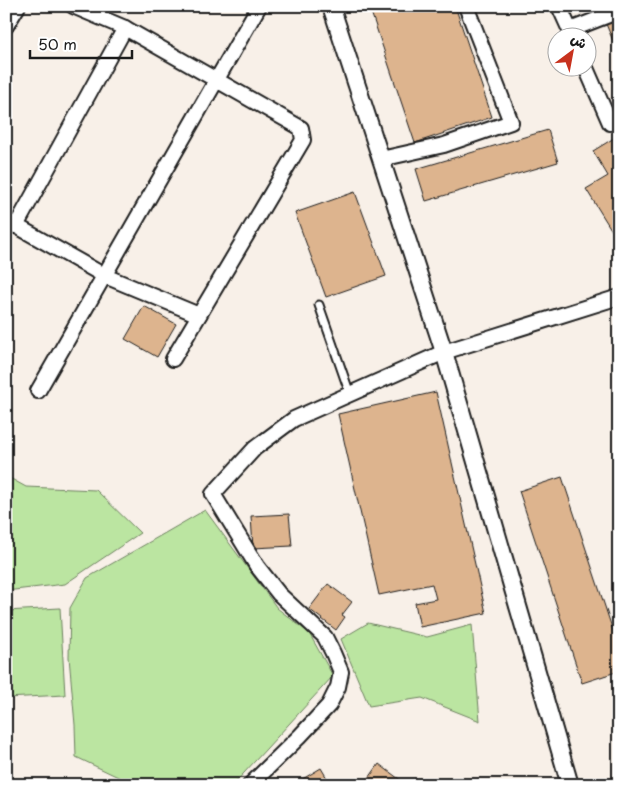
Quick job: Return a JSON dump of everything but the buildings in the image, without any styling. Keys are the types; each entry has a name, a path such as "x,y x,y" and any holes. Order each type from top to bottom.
{"street":[{"path":"6,26 18,6"},
{"path":"73,6 125,28 301,128 302,140 173,360"},
{"path":"38,391 259,6"},
{"path":"331,6 444,352 570,785"},
{"path":"381,159 444,145 511,122 466,6"},
{"path":"559,6 568,28"},
{"path":"584,28 619,11"},
{"path":"125,28 11,223 105,276 199,315"},
{"path":"590,78 610,123 619,120"},
{"path":"250,785 329,705 338,687 340,672 334,653 324,637 279,594 257,566 213,494 255,448 294,419 444,352 619,297"}],"lane":[{"path":"319,306 350,394"}],"green space":[{"path":"6,476 26,487 96,490 140,533 65,584 6,591"},
{"path":"205,510 277,608 309,633 333,676 233,785 135,785 76,757 69,657 70,608 87,578"},
{"path":"60,608 65,695 6,698 6,611"},
{"path":"368,623 427,637 472,625 480,721 422,698 369,706 341,639"}]}
